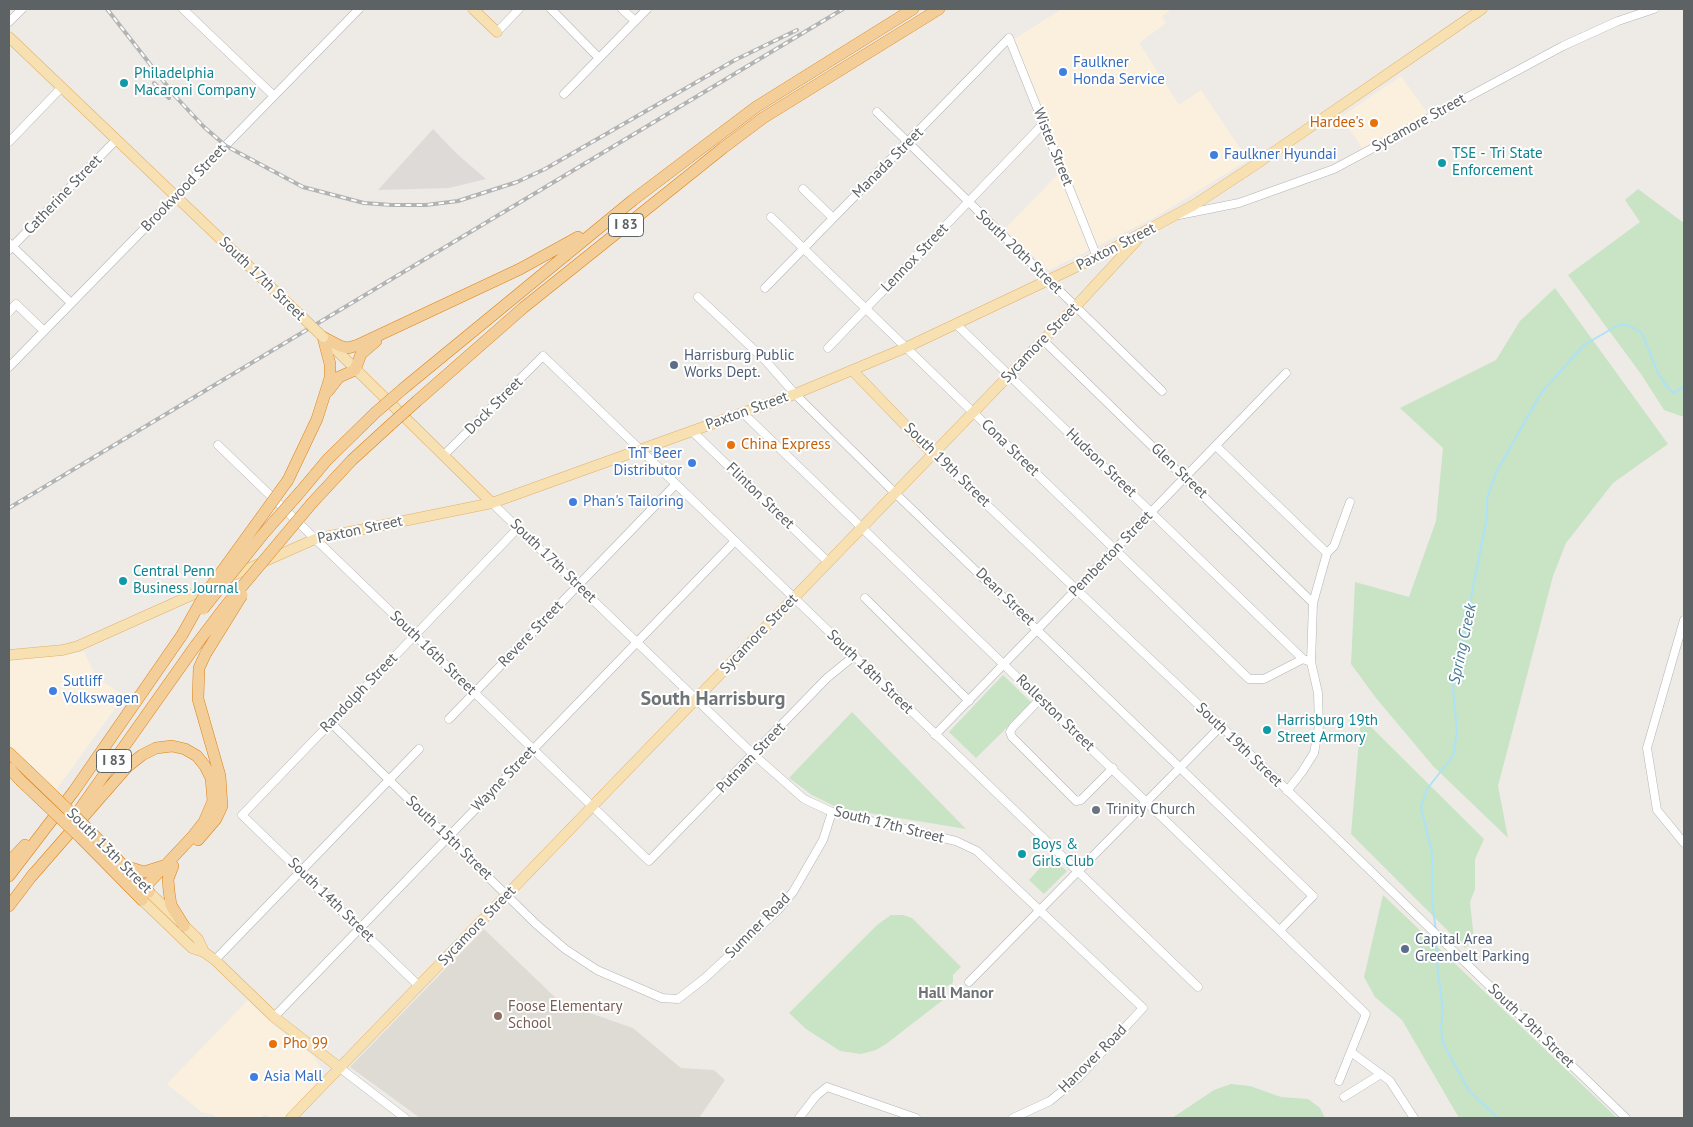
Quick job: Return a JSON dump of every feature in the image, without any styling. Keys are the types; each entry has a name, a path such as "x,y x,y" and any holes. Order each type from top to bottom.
{"highway":[{"name":"I 83","path":"9,876 74,791 182,635 264,533 327,460 375,413 633,200 756,107 913,9"},
{"name":"I 83","path":"9,906 224,608 295,522 352,460 523,308 723,148 763,118 939,9"},
{"path":"322,337 348,348 548,255 633,200"},
{"path":"325,397 339,377 355,370 359,358 366,350 410,319"},
{"path":"182,635 204,596 288,480 308,442 330,378 330,364 322,337"},
{"path":"123,864 144,872 169,866 210,828 222,806 220,776 198,699 199,668 206,653 260,568 295,522"},
{"path":"31,877 127,768 142,755 156,748 172,746 185,749 197,756 206,766 211,778 213,801 204,822 145,893"},
{"name":"South 13th Street","path":"9,754 24,775 145,893"},
{"name":"South 13th Street","path":"9,768 24,775"},
{"path":"9,774 24,775"},
{"path":"9,862 74,791"},
{"name":"South 13th Street","path":"101,850 123,864 145,893"},
{"path":"169,866 168,879 171,905 184,926"}],"main road":[{"path":"473,9 497,32"},
{"name":"Paxton Street","path":"9,655 63,650 78,646 315,539 492,503 795,394 905,348 1049,281 1175,216 1255,166 1482,9"},
{"name":"South 17th Street","path":"9,37 298,313 492,503"},
{"name":"Sycamore Street","path":"291,1118 1010,375 1141,235"},
{"name":"South 19th Street","path":"852,371 933,454"},
{"name":"South 13th Street","path":"145,893 198,939 204,952"},
{"name":"South 13th Street","path":"145,893 192,948 204,952 215,960 274,1017 340,1068"}],"street":[{"path":"9,22 22,9"},
{"path":"183,9 274,96"},
{"name":"Brookwood Street","path":"9,367 359,9"},
{"path":"497,32 519,9"},
{"path":"551,9 599,58"},
{"path":"622,9 635,21"},
{"path":"564,94 647,9"},
{"name":"Sycamore Street","path":"1175,216 1239,203 1334,169 1563,46 1618,21 1654,9"},
{"name":"Wister Street","path":"1009,38 1097,257"},
{"name":"Manada Street","path":"765,288 909,143 1009,38"},
{"path":"9,142 62,87"},
{"name":"South 20th Street","path":"877,112 1162,392"},
{"name":"Lennox Street","path":"828,348 1044,123"},
{"name":"Catherine Street","path":"10,246 116,140"},
{"path":"803,190 833,218"},
{"name":"Cona Street","path":"771,217 1249,679 1264,678 1303,659"},
{"path":"10,246 71,303"},
{"name":"Dean Street","path":"698,296 765,360 795,394 895,493 1313,896 1281,929"},
{"path":"9,312 16,304 44,331"},
{"name":"Hudson Street","path":"956,324 1303,659 1312,662"},
{"name":"Glen Street","path":"1043,340 1186,477 1313,603"},
{"name":"South 18th Street","path":"543,356 1198,987"},
{"name":"Dock Street","path":"444,455 543,356"},
{"name":"Pemberton Street","path":"935,735 1286,373"},
{"name":"Rolleston Street","path":"743,413 1281,929 1366,1014 1351,1052"},
{"name":"Flinton Street","path":"692,431 828,562"},
{"name":"South 16th Street","path":"218,444 649,861"},
{"path":"1216,446 1326,554"},
{"name":"South 19th Street","path":"933,454 1222,726 1626,1118"},
{"name":"Revere Street","path":"449,719 676,484"},
{"path":"1287,791 1302,772 1314,752 1319,726 1318,693 1312,662 1313,603 1326,554 1334,546 1350,502"},
{"name":"South 17th Street","path":"492,503 753,754 804,800 832,812 956,841 967,846 986,858 1143,1008"},
{"name":"Randolph Street","path":"242,815 518,528"},
{"name":"Wayne Street","path":"274,1017 734,541"},
{"path":"865,598 969,701"},
{"path":"1684,620 1646,748 1657,810 1684,843"},
{"name":"Putnam Street","path":"649,861 827,678 854,656"},
{"path":"1040,699 1013,727 1010,732 1012,738 1076,801 1081,800 1113,768"},
{"name":"South 15th Street","path":"331,723 565,949 597,970 646,992 662,998 678,999"},
{"path":"969,982 1222,726"},
{"path":"215,960 419,749"},
{"name":"Sumner Road","path":"678,999 705,978 754,933 793,892 823,840 832,812"},
{"name":"South 14th Street","path":"242,815 419,986"},
{"name":"Hanover Road","path":"1013,1118 1050,1101 1078,1078 1143,1008"},
{"path":"1339,1081 1351,1052 1390,1081 1414,1118"},
{"name":"South 13th Street","path":"340,1068 405,1118"},
{"path":"1344,1098 1381,1074"},
{"path":"799,1118 816,1096 827,1087 916,1118"}],"shaded area":[{"path":"1062,9 1172,9 1162,16 1166,23 1139,43 1179,105 1201,90 1248,160 1157,216 1049,270 1004,230 1065,167 1013,40"},
{"path":"1401,76 1428,114 1363,149 1341,117"},
{"path":"433,129 457,154 486,179 449,188 378,190"},
{"path":"84,652 96,677 124,696 56,790 9,746 9,661"},
{"name":"Foose Elementary School","path":"484,929 561,1003 633,1028 681,1068 714,1070 725,1080 699,1118 420,1118 350,1067"},
{"path":"248,1000 276,1027 313,1056 321,1068 318,1082 284,1118 271,1118 265,1114 260,1118 218,1118 212,1114 203,1113 167,1084"}],"green space":[{"path":"1638,189 1684,223 1684,417 1664,410 1641,374 1568,275 1640,222 1625,200"},
{"path":"1555,288 1668,444 1613,483 1566,543 1553,576 1498,786 1508,838 1433,766 1376,698 1351,664 1355,582 1409,597 1436,521 1443,448 1400,408 1496,360 1520,321"},
{"path":"1003,675 1032,703 976,758 949,732"},
{"path":"852,712 966,829 838,808 812,795 789,778"},
{"path":"1361,717 1484,839 1475,859 1475,889 1470,902 1474,939 1465,948 1351,834"},
{"path":"1050,857 1067,871 1044,894 1029,880"},
{"path":"1383,895 1617,1118 1459,1118 1402,1020 1375,997 1364,977"},
{"path":"891,915 903,915 912,918 961,967 953,975 953,983 947,986 943,1000 886,1044 876,1050 861,1054 840,1051 806,1029 789,1013 877,925"},
{"path":"1231,1084 1250,1086 1281,1097 1308,1099 1320,1108 1325,1118 1172,1118 1214,1090"}],"waterway":[{"name":"Spring Creek","path":"1436,931 1432,902 1432,853 1421,807 1427,789 1453,756 1457,732 1453,690 1456,666 1470,616 1470,603 1487,517 1487,498 1496,473 1541,393 1584,345 1620,324 1630,326 1642,333 1657,371 1673,393 1684,387"},
{"name":"Spring Creek","path":"1436,938 1443,1010 1441,1026 1443,1043 1469,1091 1498,1118"}],"railway":[{"path":"107,9 175,96 204,127 226,146 303,187 364,203 392,205 426,205 458,201 517,182 545,169 735,60 797,30"},
{"path":"9,508 843,9"},
{"path":"154,83 169,98"}],"place":[{"name":"Faulkner Honda Service","path":"1063,72"},
{"name":"Philadelphia Macaroni Company","path":"124,83"},
{"name":"Hardee's","path":"1374,123"},
{"name":"Faulkner Hyundai","path":"1214,155"},
{"name":"TSE - Tri State Enforcement","path":"1442,163"},
{"name":"Harrisburg Public Works Dept.","path":"674,365"},
{"name":"China Express","path":"731,445"},
{"name":"TnT Beer Distributor","path":"692,463"},
{"name":"Phan's Tailoring","path":"573,502"},
{"name":"Central Penn Business Journal","path":"123,581"},
{"name":"Sutliff Volkswagen","path":"53,691"},
{"name":"Harrisburg 19th Street Armory","path":"1267,730"},
{"name":"Trinity Church","path":"1096,810"},
{"name":"Boys & Girls Club","path":"1022,854"},
{"name":"Capital Area Greenbelt Parking","path":"1405,949"},
{"name":"Foose Elementary School","path":"498,1016"},
{"name":"Pho 99","path":"273,1044"},
{"name":"Asia Mall","path":"254,1077"}],"district":[{"name":"South Harrisburg","path":"713,699"},
{"name":"Hall Manor","path":"956,993"}]}
